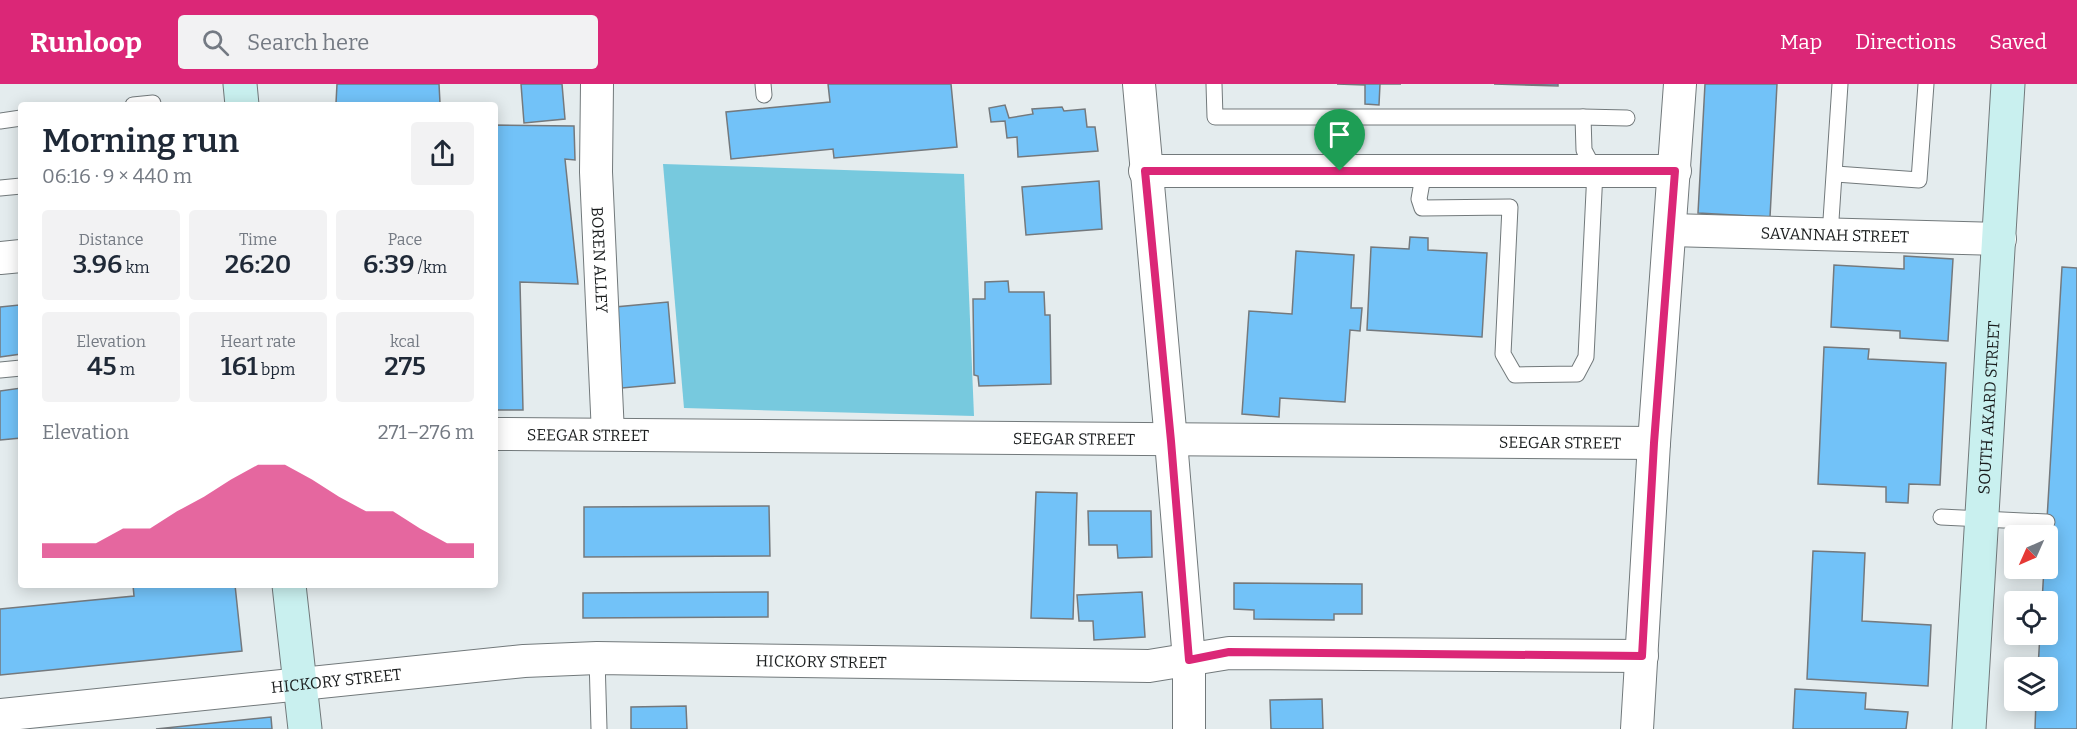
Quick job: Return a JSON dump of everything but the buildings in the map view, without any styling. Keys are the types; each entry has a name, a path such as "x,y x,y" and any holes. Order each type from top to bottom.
{"main road":[{"path":"240,84 242,102"},
{"name":"SOUTH AKARD STREET","path":"1969,729 2008,84"},
{"path":"289,588 304,729"}],"street":[{"name":"BOREN ALLEY","path":"597,84 596,172 608,434"},
{"path":"1139,84 1189,660 1189,729"},
{"path":"1637,729 1654,443 1680,84"},
{"path":"1145,171 1675,171"},
{"name":"SAVANNAH STREET","path":"1670,230 2000,239"},
{"path":"0,258 18,256"},
{"name":"SEEGAR STREET","path":"498,434 1654,443"},
{"name":"HICKORY STREET","path":"9,719 300,682 524,661 597,657 1149,666 1229,652 1642,656"}],"lane":[{"path":"1214,84 1215,117 1627,118"},
{"path":"1830,235 1836,174 1840,84"},
{"path":"1836,174 1919,180 1926,84"},
{"path":"1424,171 1419,199 1422,208 1510,207 1503,354 1515,375 1577,374 1587,357 1595,171 1584,150 1583,117"},
{"path":"0,121 18,118"},
{"path":"0,188 18,186"},
{"path":"0,370 18,368"},
{"path":"1941,518 2047,522"},
{"path":"597,657 599,729"}],"shaded area":[{"path":"663,164 964,174 974,416 684,408"}],"route":[{"path":"1145,171 1340,171 1675,171 1654,443 1642,656 1229,652 1189,660 1145,171"}]}
